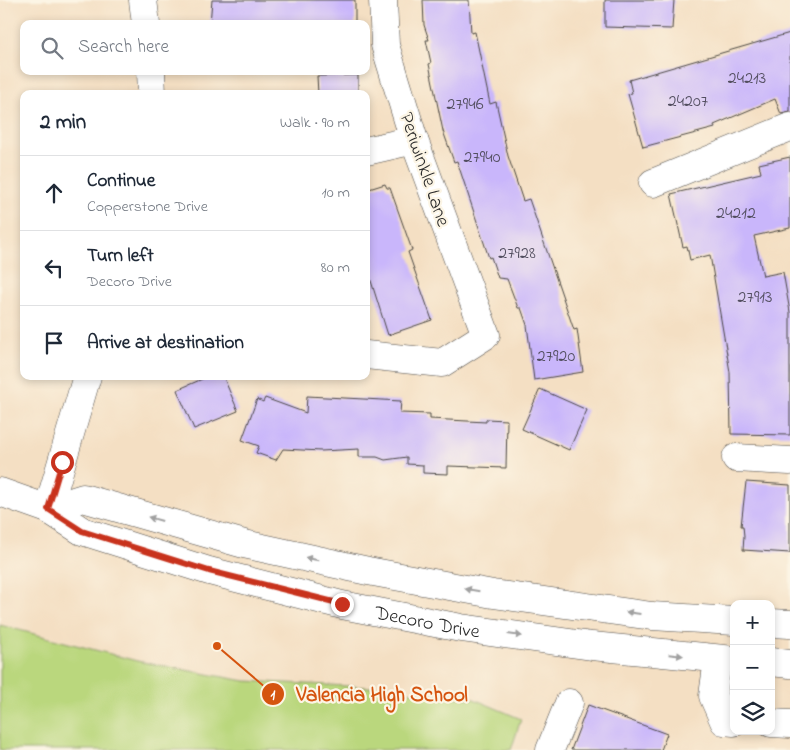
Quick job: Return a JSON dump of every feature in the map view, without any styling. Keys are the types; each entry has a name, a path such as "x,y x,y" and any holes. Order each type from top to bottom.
{"main road":[{"path":"143,0 146,20"},
{"name":"Periwinkle Lane","path":"370,355 442,363 486,335 414,140 385,45 384,0"},
{"path":"151,75 152,90"},
{"path":"653,183 790,127"},
{"path":"370,150 414,140"},
{"path":"48,509 85,380"},
{"path":"736,458 790,461"},
{"name":"Decoro Drive","path":"0,492 48,509 82,531 209,571 342,604 460,628 592,646 726,659"},
{"name":"Decoro Drive","path":"48,509 83,498 244,544 377,573 493,594 652,616 730,621"},
{"path":"775,623 790,624"},
{"path":"726,659 713,696 724,721 730,722"},
{"path":"775,662 790,664"},
{"path":"550,750 569,703"},
{"path":"775,723 790,724"}],"green space":[{"path":"0,625 137,661 245,681 368,687 474,699 521,719 511,750 0,750"}],"building":[{"path":"212,0 355,0 355,20 210,20"},
{"path":"423,0 469,0 471,33 475,32 490,104 496,102 508,156 523,201 529,199 574,330 577,329 583,372 534,380 527,325 521,308 518,308 507,279 498,278 491,257 489,258 457,161 454,162 443,131 429,64 431,63 426,40 429,40 424,25"},
{"path":"605,0 674,0 672,29 605,27"},
{"path":"790,33 790,112 781,114 775,99 714,125 715,128 643,147 628,94 632,93 629,80"},
{"path":"358,75 358,90 318,90 317,76"},
{"path":"790,157 790,228 754,236 763,276 783,272 790,312 790,435 731,434 730,372 710,255 690,260 687,246 683,247 671,194 761,173 759,164"},
{"path":"385,184 387,188 390,188 412,250 408,252 432,320 388,335 370,278 370,189"},
{"path":"200,380 225,380 238,411 194,429 177,390"},
{"path":"540,389 587,410 569,450 522,429"},
{"path":"307,396 401,401 400,413 430,414 430,419 486,422 486,419 507,420 506,468 448,466 448,474 423,473 423,465 407,464 407,457 385,460 377,457 359,457 359,449 321,451 283,449 276,460 256,453 259,446 242,440 257,399 263,402 265,398 306,413"},
{"path":"746,482 790,485 790,553 743,550 744,536 743,526 741,526"},
{"path":"588,705 667,734 661,750 571,750"}],"place":[{"name":"Valencia High School","path":"217,646"}],"route":[{"path":"62,462 48,509 82,531 209,571 342,604"}]}
